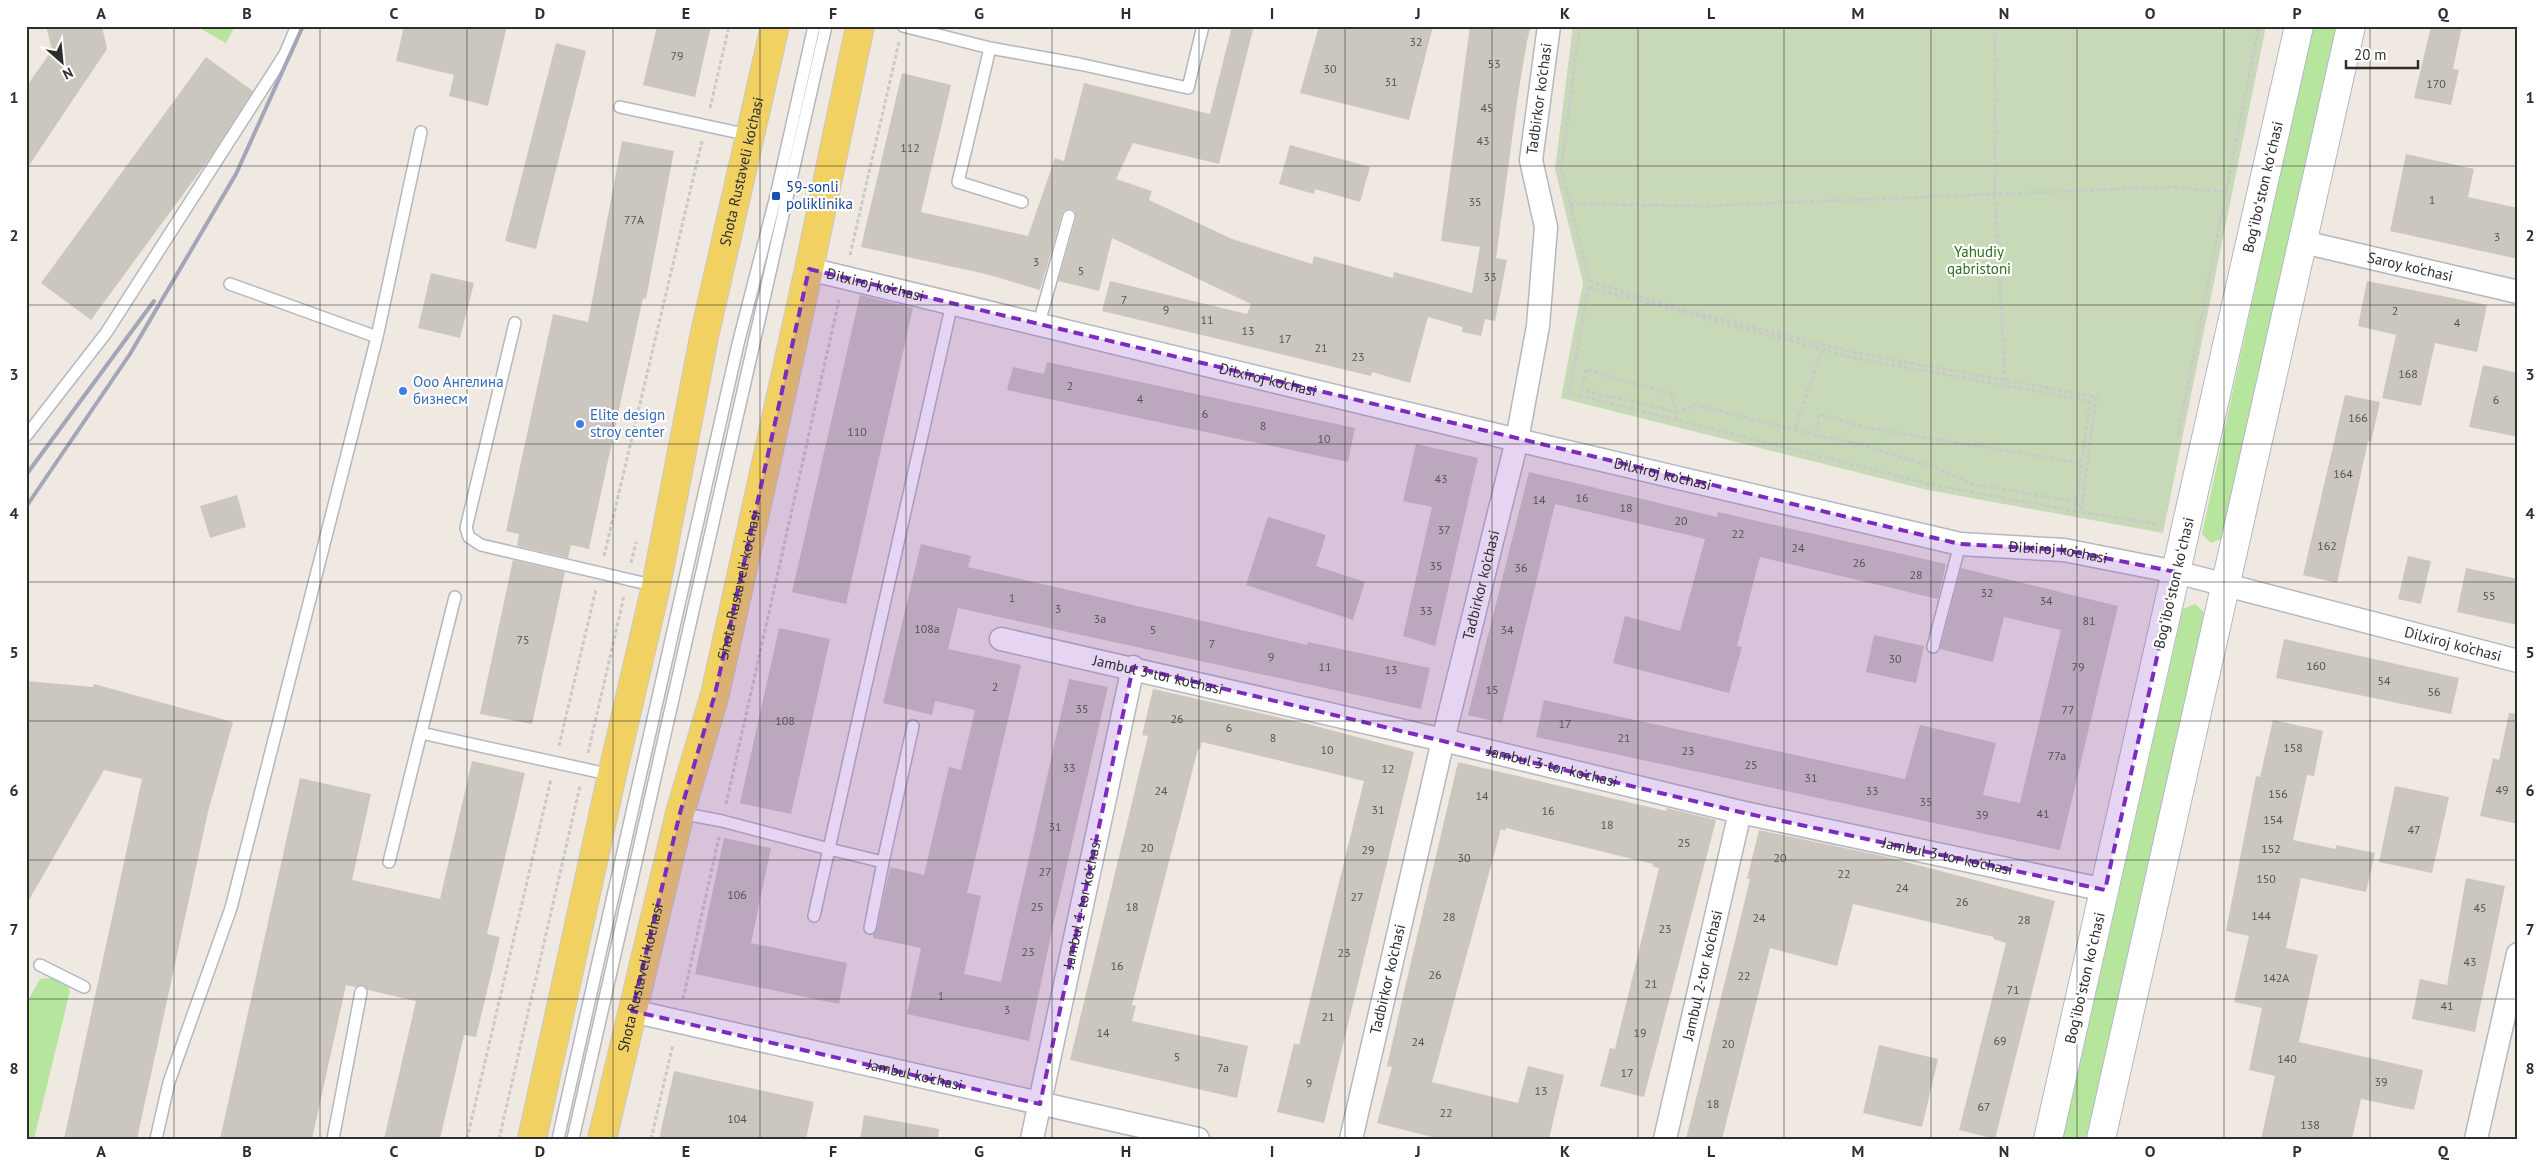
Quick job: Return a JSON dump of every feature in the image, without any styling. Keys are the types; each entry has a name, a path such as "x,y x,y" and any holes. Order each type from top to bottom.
{"main road":[{"name":"Shota Rustaveli ko'chasi","path":"532,1139 612,775 656,586 704,337 775,26"},
{"name":"Shota Rustaveli ko'chasi","path":"602,1139 680,813 714,694 810,269 860,26"}],"street":[{"name":"Tadbirkor ko'chasi","path":"1350,1139 1443,740 1517,440 1538,326 1546,227 1531,160 1549,26"},
{"name":"Bogʻiboʻston koʻchasi","path":"2048,1139 2299,26"},
{"path":"2100,1139 2351,26"},
{"name":"Saroy ko‘chasi","path":"2303,242 2518,292"},
{"name":"Dilxiroj ko‘chasi","path":"810,269 1517,440 1960,544 2064,550 2176,572 2518,661"},
{"name":"Jambul 3-tor ko'chasi","path":"1001,639 1133,667 1740,812 2104,890"},
{"name":"Jambul 1-tor ko'chasi","path":"1032,1139 1133,667"},
{"name":"Jambul 2-tor ko'chasi","path":"1665,1139 1740,812"},
{"path":"2476,1139 2508,1046 2518,954"},
{"name":"Jambul ko'chasi","path":"632,1011 1198,1139"}],"lane":[{"path":"26,436 106,333 285,54 297,26"},
{"path":"558,1139 738,344 776,196 814,26"},
{"path":"573,1139 826,26"},
{"path":"902,31 1079,64 1188,88 1203,26"},
{"path":"990,48 958,182 1022,202"},
{"path":"620,107 749,136"},
{"path":"156,1139 169,1082 231,908 377,337 420,132"},
{"path":"1038,323 1068,216"},
{"path":"230,284 377,337"},
{"path":"814,916 952,303"},
{"path":"515,323 466,528 470,537 481,545 656,586"},
{"path":"1933,647 1960,544"},
{"path":"389,862 455,597"},
{"path":"870,928 913,726"},
{"path":"421,733 612,775"},
{"path":"680,813 883,862"},
{"path":"40,965 84,987"},
{"path":"333,1139 361,992"}],"path":[{"path":"1580,26 1561,169 1589,281 1663,304 1856,353 2096,397 2081,512 2158,526 2160,518"},
{"path":"1995,26 1995,196 2005,380"},
{"path":"2177,442 2259,26"},
{"path":"651,1139 844,278 902,31"},
{"path":"1570,204 1703,206 1840,199 1995,196 2171,187 2226,192"},
{"path":"1589,287 1855,358 2090,401 2075,511 1929,484 1676,420 1568,393 1589,287"},
{"path":"1795,429 1822,350"},
{"path":"1676,420 1678,412 1671,394 1586,369 1581,390 1678,412 1696,405 1881,450 1934,467 1972,484 2076,502"},
{"path":"1817,435 1819,414 1868,428 2082,463"}],"highlighted area":[{"path":"809,269 1960,544 2064,550 2176,572 2105,890 1740,812 1133,667 1040,1104 632,1011 680,813 715,694"}],"green space":[{"path":"196,26 235,26 226,43"},
{"name":"Yahudiy qabristoni","path":"1573,26 2266,26 2163,533 1928,490 1561,398 1583,283 1555,169"},
{"path":"2312,26 2340,26 2227,537 2211,543 2202,534"},
{"path":"2195,604 2206,614 2087,1139 2063,1139 2183,609"},
{"path":"52,978 66,983 70,991 34,1139 26,1139 26,1004 40,979"}],"building":[{"path":"46,26 102,26 107,49 26,170 26,87 52,50"},
{"path":"404,26 507,26 488,106 449,96 454,75 396,61"},
{"path":"657,26 711,26 695,97 643,85"},
{"path":"1232,26 1254,26 1219,164 1133,143 1116,179 1152,191 1149,200 1232,239 1312,264 1314,256 1393,278 1394,272 1472,293 1480,247 1441,241 1470,26 1531,26 1518,95 1496,258 1507,260 1495,321 1485,319 1481,336 1462,332 1463,327 1428,317 1410,383 1372,372 1371,376 1102,311 1110,281 1247,314 1251,304 1112,238 1099,291 1058,281 1076,218 1075,211 1071,209 1064,210 1062,214 1040,290 986,274 861,247 902,73 951,85 921,212 1028,236 1055,158 1064,161 1084,83 1210,114"},
{"path":"1319,26 1433,26 1409,120 1300,93"},
{"path":"2431,26 2462,26 2453,69 2459,70 2451,105 2414,98"},
{"path":"556,43 586,51 536,249 505,241"},
{"path":"206,57 253,91 212,155 91,320 41,283"},
{"path":"622,141 674,151 646,299 643,298 589,549 571,545 568,558 517,546 519,534 506,531 553,314 588,322"},
{"path":"1290,145 1370,167 1360,202 1315,189 1314,194 1279,184"},
{"path":"2406,154 2474,169 2468,197 2518,208 2518,259 2390,231"},
{"path":"431,273 474,283 460,338 418,328"},
{"path":"2367,281 2487,305 2477,352 2435,343 2421,406 2382,398 2396,335 2358,326"},
{"path":"860,295 913,308 846,604 792,592"},
{"path":"1047,362 1355,428 1348,462 1007,390 1013,367 1044,374"},
{"path":"2483,365 2518,373 2518,437 2469,427"},
{"path":"2345,395 2380,402 2371,442 2368,441 2337,583 2303,575"},
{"path":"1416,444 1478,458 1435,646 1403,636 1432,507 1403,501"},
{"path":"1529,472 1717,517 1718,512 1946,564 1938,599 1760,557 1737,646 1742,647 1729,693 1613,663 1625,616 1680,631 1705,539 1555,504 1502,723 1468,715"},
{"path":"237,495 246,527 210,538 200,506"},
{"path":"1268,517 1326,535 1316,566 1365,582 1353,620 1246,585"},
{"path":"921,544 971,556 968,567 1307,645 1308,642 1430,668 1421,709 958,608 948,649 1021,665 967,893 981,896 964,974 1001,982 1069,679 1108,687 1052,930 1029,1041 907,1014 921,948 873,938 873,935 877,929 890,867 924,875 949,767 961,770 975,710 935,701 932,715 883,703"},
{"path":"2408,556 2431,561 2421,604 2398,599"},
{"path":"513,560 565,572 532,724 480,714"},
{"path":"1961,568 2118,606 2060,850 1536,737 1544,700 1905,779 1920,725 1996,743 1983,795 2020,803 2061,630 2004,617 1993,662 1940,649"},
{"path":"2466,568 2518,579 2518,625 2457,612"},
{"path":"779,628 830,639 791,814 740,803"},
{"path":"1874,635 1924,646 1916,683 1866,672"},
{"path":"2284,639 2459,678 2451,714 2276,678"},
{"path":"26,681 93,687 94,684 233,722 208,812 137,1139 64,1139 142,779 104,770 26,905"},
{"path":"1153,689 1308,724 1414,752 1324,1123 1277,1112 1294,1043 1299,1045 1364,781 1202,742 1200,749 1198,749 1132,1005 1136,1006 1132,1021 1248,1046 1237,1098 1070,1060 1148,736 1142,735"},
{"path":"2509,713 2518,714 2518,824 2480,816 2493,758 2499,760"},
{"path":"2273,720 2323,731 2314,776 2307,775 2293,840 2336,849 2336,845 2375,853 2366,892 2301,878 2286,948 2318,955 2299,1042 2423,1070 2414,1110 2361,1099 2352,1139 2261,1139 2275,1076 2249,1070 2262,1008 2234,1002 2249,936 2226,931 2256,776 2260,777"},
{"path":"472,761 525,773 487,934 500,937 476,1037 464,1035 440,1139 384,1139 416,1001 368,990 362,985 355,987 346,985 312,1139 220,1139 300,778 371,794 352,880 440,899"},
{"path":"1458,762 1666,811 1667,808 1716,820 1644,1097 1600,1086 1610,1048 1615,1049 1659,868 1652,866 1653,864 1506,828 1505,831 1501,829 1432,1082 1518,1103 1528,1066 1564,1075 1549,1139 1440,1139 1377,1123 1392,1067 1387,1066"},
{"path":"2395,786 2449,797 2432,873 2379,862"},
{"path":"1759,830 1887,857 2055,901 1995,1139 1959,1130 2006,943 1993,939 1994,937 1853,904 1837,966 1770,948 1722,1139 1686,1139 1750,879 1747,879"},
{"path":"724,838 771,848 751,943 847,963 839,1004 695,974"},
{"path":"2466,878 2505,886 2475,1032 2412,1019 2420,979 2447,985"},
{"path":"1879,1045 1938,1059 1922,1127 1863,1113"},
{"path":"674,1071 814,1102 806,1139 659,1139"},
{"path":"864,1115 939,1129 938,1139 860,1139"}],"railway":[{"path":"26,507 130,354 236,174 303,26"},
{"path":"26,475 154,301"}],"place":[{"name":"59-sonli poliklinika","path":"776,196"},
{"name":"Ооо Ангелина бизнесм","path":"403,391"},
{"name":"Elite design stroy center","path":"580,424"}]}
